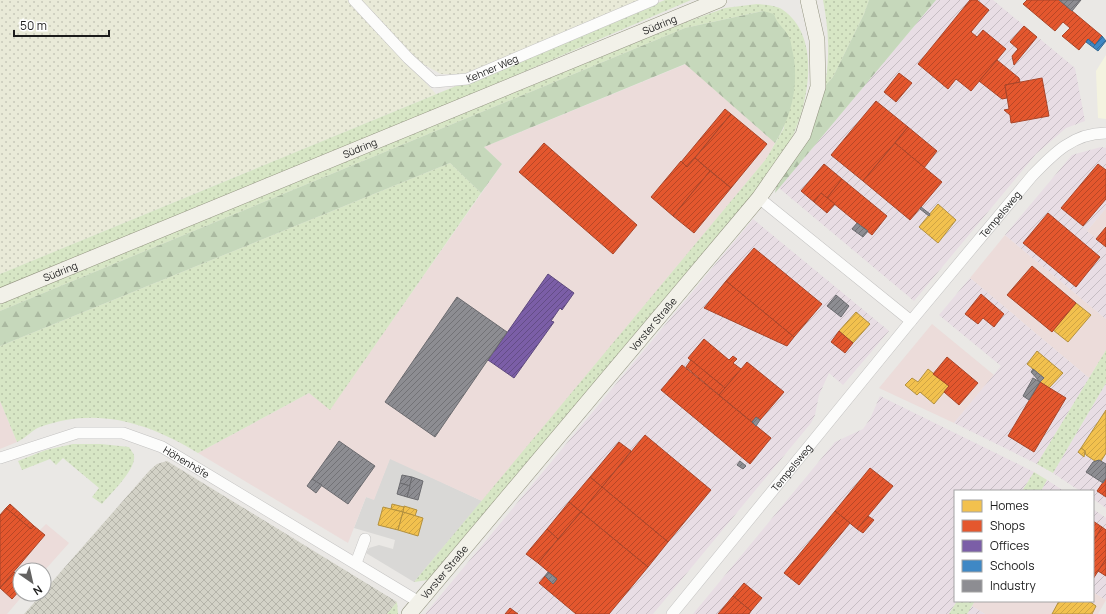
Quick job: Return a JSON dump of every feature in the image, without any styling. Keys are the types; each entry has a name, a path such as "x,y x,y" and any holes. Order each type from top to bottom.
{"main road":[{"name":"Südring","path":"0,296 719,0"},
{"name":"Vorster Straße","path":"409,614 760,198 803,135 818,87 817,40 808,0"}],"street":[{"name":"Kehner Weg","path":"354,0 434,82 467,79 653,0"},
{"name":"Tempelsweg","path":"672,614 911,321 1032,176 1053,154 1067,144 1084,137 1106,133"},
{"path":"760,198 911,321"},
{"name":"Höhenhöfe","path":"0,458 77,433 123,433 162,447 419,602"},
{"path":"356,564 365,539"}],"shaded area":[{"path":"0,0 349,0 436,94 0,274"},
{"path":"359,0 646,0 476,70 460,75 441,74 417,61"},
{"path":"936,0 993,0 1075,68 1085,121 1066,128 1036,154 914,301 779,188"},
{"path":"1106,55 1106,119 1098,118 1096,71"},
{"path":"686,64 775,143 766,159 482,501 390,459 374,500 366,497 348,543 198,453 309,393 330,409 502,164 484,147"},
{"path":"1101,147 1106,148 1106,208 1087,231 1106,247 1106,319 1005,235 1072,155"},
{"path":"1106,208 1106,247 1087,231"},
{"path":"753,219 889,331 843,385 829,373 819,395 815,415 811,423 653,614 425,614"},
{"path":"1005,235 1106,319 1106,350 1089,378 970,278"},
{"path":"970,278 1089,378 1037,464 954,423 1001,366 939,315"},
{"path":"932,324 994,375 954,423 879,388"},
{"path":"1106,383 1106,508 1094,500 1094,490 1078,490 1053,473"},
{"path":"880,396 1034,472 1023,490 954,490 954,602 956,602 949,614 693,614 835,442 863,429 870,419"},
{"path":"0,401 17,442 0,449"},
{"path":"390,458 482,501 414,582 366,553 369,548 379,545 393,549 395,540 354,528 366,497 374,499"},
{"path":"167,461 397,602 387,614 24,614 35,602 52,602 52,582 150,470 157,464"},
{"path":"1047,480 1062,490 1042,490"},
{"path":"9,504 40,530 46,524 69,543 52,562 12,562 12,602 17,602 7,614 0,614 0,514"},
{"path":"1094,510 1106,518 1106,600 1094,593"},
{"path":"1094,593 1106,600 1098,614 985,614 972,606 974,602 1094,602"},
{"path":"972,606 985,614 967,614"}],"green space":[{"path":"665,0 691,0 446,105 0,289 0,274"},
{"path":"823,0 869,0 864,14 833,77 825,86 828,64 828,43 827,22"},
{"path":"869,0 936,0 775,193 776,187 825,86 833,77 864,14"},
{"path":"757,4 780,8 796,22 803,38 807,55 808,74 806,93 796,129 789,144 756,191 428,580 414,582 766,159 784,128 789,37 763,11 685,28 0,311 0,304 681,24 725,8"},
{"path":"763,11 774,14 777,21 790,38 794,61 795,86 793,98 786,121 775,143 685,64 484,147 502,164 481,193 450,163 0,346 0,311 685,28"},
{"path":"450,163 481,193 330,410 309,393 198,453 161,433 142,426 102,418 82,418 61,421 37,428 17,442 0,401 0,346"},
{"path":"1106,350 1106,383 1053,473 1037,464"},
{"path":"73,444 101,444 129,447 134,455 134,461 127,474 102,504 92,497 99,488 63,458 56,465 50,459 22,470 18,461 46,450"},
{"path":"1034,472 1047,480 1042,490 1023,490"},
{"path":"397,602 398,614 387,614"},
{"path":"956,602 974,602 967,614 949,614"}],"building: Homes":[{"path":"938,204 956,220 938,243 919,227"},
{"path":"1076,303 1091,315 1068,342 1053,330"},
{"path":"856,312 870,324 853,343 839,331"},
{"path":"1037,351 1063,373 1049,388 1040,382 1044,378 1027,364"},
{"path":"928,369 949,386 934,404 920,392 917,395 905,385 912,378 918,382"},
{"path":"1106,410 1106,453 1101,461 1095,461 1086,455 1085,451 1081,448"},
{"path":"1081,448 1085,451 1084,457 1078,452"},
{"path":"392,504 404,507 403,512 391,509"},
{"path":"404,506 417,510 415,516 403,512"},
{"path":"383,507 403,512 398,530 378,525"},
{"path":"403,512 423,518 418,536 398,530"},
{"path":"1058,602 1090,602 1096,606 1092,614 1052,614"}],"building: Shops":[{"path":"970,0 977,0 989,10 971,32 977,37 983,30 1006,49 971,91 956,79 948,89 918,64"},
{"path":"1027,0 1059,0 1102,36 1095,45 1088,39 1079,50 1062,36 1070,28 1063,22 1055,31 1023,4"},
{"path":"1024,26 1037,37 1014,65 1012,56 1018,49 1010,42"},
{"path":"997,60 1019,78 1020,82 1005,85 1007,98 1002,99 979,81"},
{"path":"899,73 912,83 896,102 884,92"},
{"path":"1042,78 1049,116 1011,123 1010,115 1004,110 1009,109 1005,85"},
{"path":"876,101 908,127 863,181 831,155"},
{"path":"725,109 731,114 687,167 681,162"},
{"path":"731,114 767,144 731,188 695,158"},
{"path":"908,127 937,151 924,168 895,143"},
{"path":"544,143 637,225 613,254 519,172"},
{"path":"895,143 942,182 910,220 863,181"},
{"path":"695,158 710,171 673,216 651,197 681,161 687,167"},
{"path":"824,164 842,179 827,198 821,193 814,202 801,191"},
{"path":"1098,164 1106,170 1106,199 1083,226 1061,208"},
{"path":"710,171 731,188 694,233 673,216"},
{"path":"842,179 887,216 872,235 827,198"},
{"path":"821,193 835,204 827,213 814,202"},
{"path":"1048,213 1100,257 1076,287 1023,243"},
{"path":"1106,227 1106,247 1096,239"},
{"path":"754,248 822,304 794,337 726,281"},
{"path":"1032,266 1076,303 1052,332 1007,295"},
{"path":"726,281 794,337 787,346 704,308"},
{"path":"981,294 1004,314 994,327 983,318 978,324 965,314"},
{"path":"839,331 853,343 845,353 831,342"},
{"path":"704,339 729,360 733,356 737,359 733,363 741,369 725,388 688,358"},
{"path":"947,357 978,383 959,405 944,392 949,386 933,374"},
{"path":"691,360 725,388 719,395 686,367"},
{"path":"747,362 784,392 760,420 756,417 752,422 719,395"},
{"path":"682,365 771,438 750,464 661,390"},
{"path":"1040,382 1066,398 1034,452 1008,436"},
{"path":"645,435 711,490 668,542 602,487"},
{"path":"619,442 631,451 602,487 590,477"},
{"path":"870,468 893,486 857,529 835,511"},
{"path":"590,477 602,487 581,512 569,502"},
{"path":"1106,478 1106,497 1097,491"},
{"path":"602,487 668,542 648,567 581,512"},
{"path":"569,502 581,512 558,539 547,529"},
{"path":"10,504 34,526 31,529 6,508"},
{"path":"6,508 31,529 34,526 45,535 22,562 12,562 12,574 0,588 0,515"},
{"path":"835,511 850,523 799,585 784,573"},
{"path":"581,512 648,567 609,614 576,614 539,583 545,576 553,584 557,579 538,563"},
{"path":"868,516 874,520 863,533 857,529"},
{"path":"1094,522 1102,527 1094,540"},
{"path":"1102,527 1106,530 1106,559 1094,577 1094,540"},
{"path":"547,529 558,539 538,563 526,554"},
{"path":"1106,559 1106,576 1098,571"},
{"path":"12,574 12,599 0,588"},
{"path":"744,583 762,598 751,611 733,596"},
{"path":"733,596 751,611 749,614 718,614"},
{"path":"510,608 518,614 505,614"}],"building: Offices":[{"path":"548,274 574,293 562,310 560,308 551,321 554,322 514,378 488,360"}],"building: Schools":[{"path":"1102,36 1106,41 1098,51 1086,42 1088,39 1095,45"}],"building: Industry":[{"path":"1059,0 1081,0 1072,11"},
{"path":"921,207 930,214 929,216 920,209"},
{"path":"857,223 868,231 863,237 852,229"},
{"path":"836,295 849,306 841,317 827,306"},
{"path":"457,297 507,332 435,437 385,402"},
{"path":"1033,369 1044,378 1040,382 1031,372"},
{"path":"1033,378 1040,382 1029,400 1023,396"},
{"path":"756,417 760,420 756,426 752,422"},
{"path":"339,441 375,466 348,504 312,479"},
{"path":"1099,460 1106,464 1106,478 1103,483 1086,472 1093,462"},
{"path":"740,461 746,466 743,469 737,465"},
{"path":"402,475 412,477 410,486 400,483"},
{"path":"412,477 423,481 418,500 407,497"},
{"path":"312,479 322,485 316,493 307,486"},
{"path":"400,483 410,486 407,497 397,494"},
{"path":"548,572 557,579 553,584 545,576"}]}
